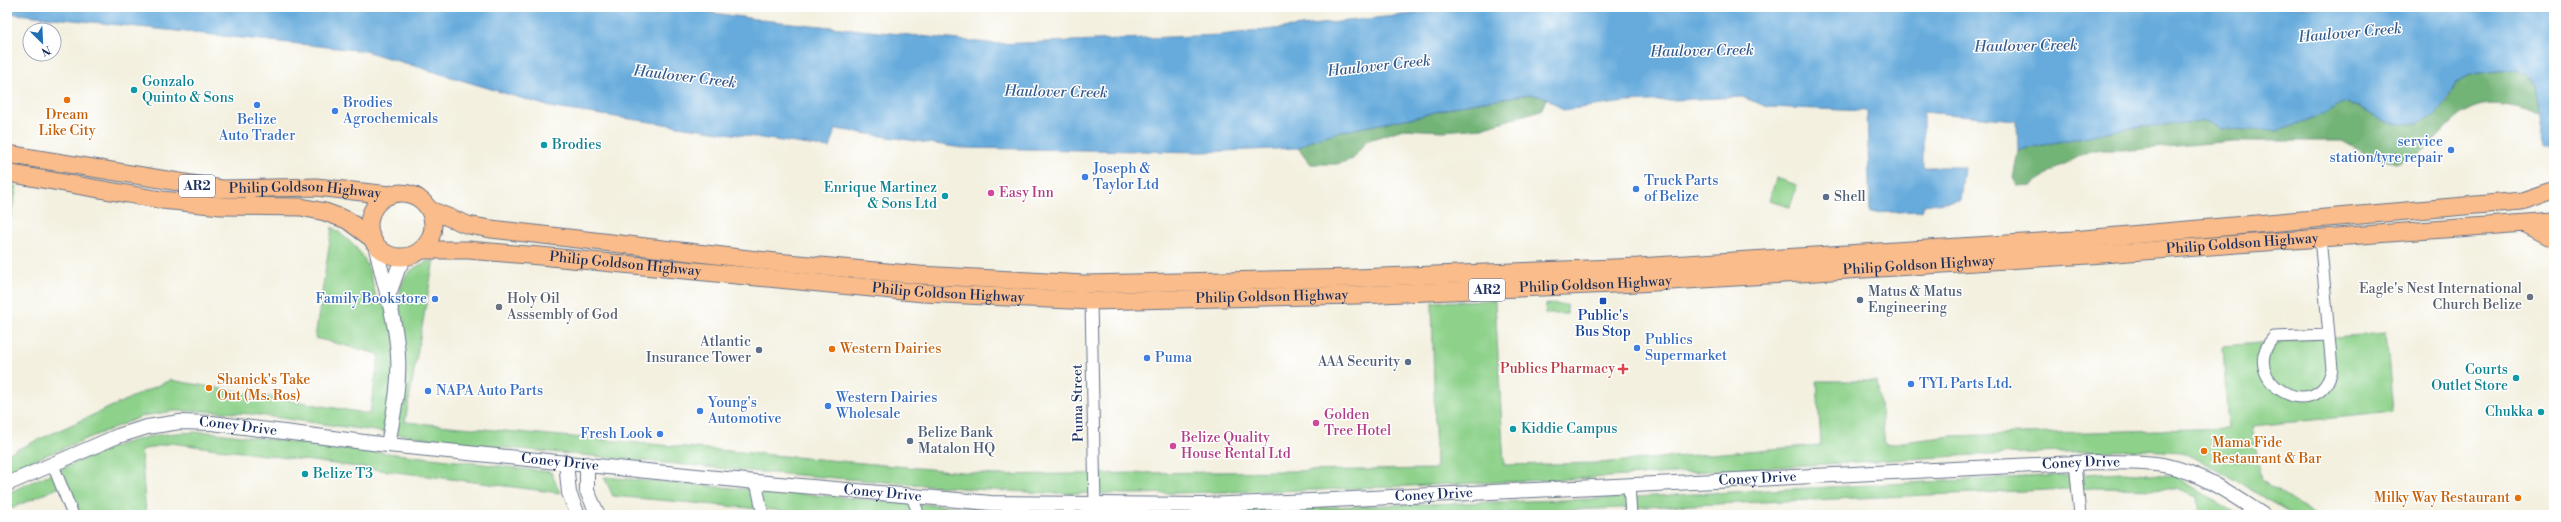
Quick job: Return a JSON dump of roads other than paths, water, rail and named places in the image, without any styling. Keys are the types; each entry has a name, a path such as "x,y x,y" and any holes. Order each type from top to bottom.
{"main road":[{"name":"Philip Goldson Highway","path":"7,154 209,188 316,187 390,195"},
{"name":"Philip Goldson Highway","path":"7,173 162,200 221,206 300,208 319,210 347,220 373,241"},
{"name":"Philip Goldson Highway","path":"430,210 468,225 491,229 776,262 920,275 1085,284 1356,278 1638,267 2072,240 2522,201 2554,190"},
{"path":"408,194 424,203 430,210 433,221 432,232 428,242 421,250 405,257 388,255 373,241 369,217 374,207 390,195 408,194"},
{"name":"Philip Goldson Highway","path":"421,250 468,250 540,256 923,293 1091,301 1358,296 1638,283 2088,256 2320,237 2554,221"},
{"path":"2526,224 2554,239"}],"street":[{"path":"2320,237 2329,335 2332,369 2329,381 2321,391 2307,397 2288,395 2268,380 2264,366 2270,342 2274,337 2329,335"},
{"path":"373,241 388,297 396,336 399,376 388,445"},
{"path":"388,297 398,269 405,257"},
{"name":"Puma Street","path":"1091,301 1095,505"},
{"name":"Coney Drive","path":"7,484 118,436 147,427 180,422 212,422 388,445 912,497 1069,510 1095,505 1206,510 1629,485 2075,464 2142,463 2169,466 2194,474 2220,487 2263,515"},
{"path":"566,462 569,494 578,515"},
{"path":"588,464 587,491 598,515"},
{"path":"2075,464 2080,515"},
{"path":"53,465 73,515"},
{"path":"756,482 763,515"},
{"path":"1629,485 1631,515"},
{"path":"912,497 920,515"}],"water":[{"name":"Haulover Creek","path":"7,7 673,7 762,20 998,44 1220,35 1476,7 2554,7 2554,146 2546,146 2536,85 2529,75 2519,70 2470,75 2457,82 2435,117 2419,123 2398,124 2383,120 2360,107 2342,103 2325,113 2279,131 2222,129 2207,121 2128,128 2018,150 2017,120 1923,112 1923,167 1964,167 1960,200 1923,205 1921,211 1870,213 1867,111 1768,107 1742,97 1626,102 1563,110 1547,98 1530,94 1470,103 1416,117 1338,132 1311,140 1298,148 1201,152 962,148 836,129 830,148 554,108 365,51 7,13"}],"place":[{"name":"Gonzalo Quinto & Sons","path":"134,90"},
{"name":"Dream Like City","path":"67,100"},
{"name":"Belize Auto Trader","path":"257,105"},
{"name":"Brodies Agrochemicals","path":"335,111"},
{"name":"Brodies","path":"544,145"},
{"name":"service station/tyre repair","path":"2451,150"},
{"name":"Joseph & Taylor Ltd","path":"1085,177"},
{"name":"Truck Parts of Belize","path":"1636,189"},
{"name":"Easy Inn","path":"991,193"},
{"name":"Enrique Martinez & Sons Ltd","path":"945,196"},
{"name":"Shell","path":"1826,197"},
{"name":"Eagle's Nest International Church Belize","path":"2530,297"},
{"name":"Family Bookstore","path":"435,299"},
{"name":"Matus & Matus Engineering","path":"1860,300"},
{"name":"Public's Bus Stop","path":"1603,301"},
{"name":"Holy Oil Asssembly of God","path":"499,307"},
{"name":"Publics Supermarket","path":"1637,348"},
{"name":"Western Dairies","path":"832,349"},
{"name":"Atlantic Insurance Tower","path":"759,350"},
{"name":"Puma","path":"1147,358"},
{"name":"AAA Security","path":"1408,362"},
{"name":"Publics Pharmacy","path":"1623,369"},
{"name":"Courts Outlet Store","path":"2516,378"},
{"name":"TYL Parts Ltd.","path":"1911,384"},
{"name":"Shanick's Take Out (Ms. Ros)","path":"209,388"},
{"name":"NAPA Auto Parts","path":"428,391"},
{"name":"Western Dairies Wholesale","path":"828,406"},
{"name":"Young's Automotive","path":"700,411"},
{"name":"Chukka","path":"2541,412"},
{"name":"Golden Tree Hotel","path":"1316,423"},
{"name":"Kiddie Campus","path":"1513,429"},
{"name":"Fresh Look","path":"660,434"},
{"name":"Belize Bank Matalon HQ","path":"910,441"},
{"name":"Belize Quality House Rental Ltd","path":"1173,446"},
{"name":"Mama Fide Restaurant & Bar","path":"2204,451"},
{"name":"Belize T3","path":"305,474"},
{"name":"Milky Way Restaurant","path":"2518,498"}]}
